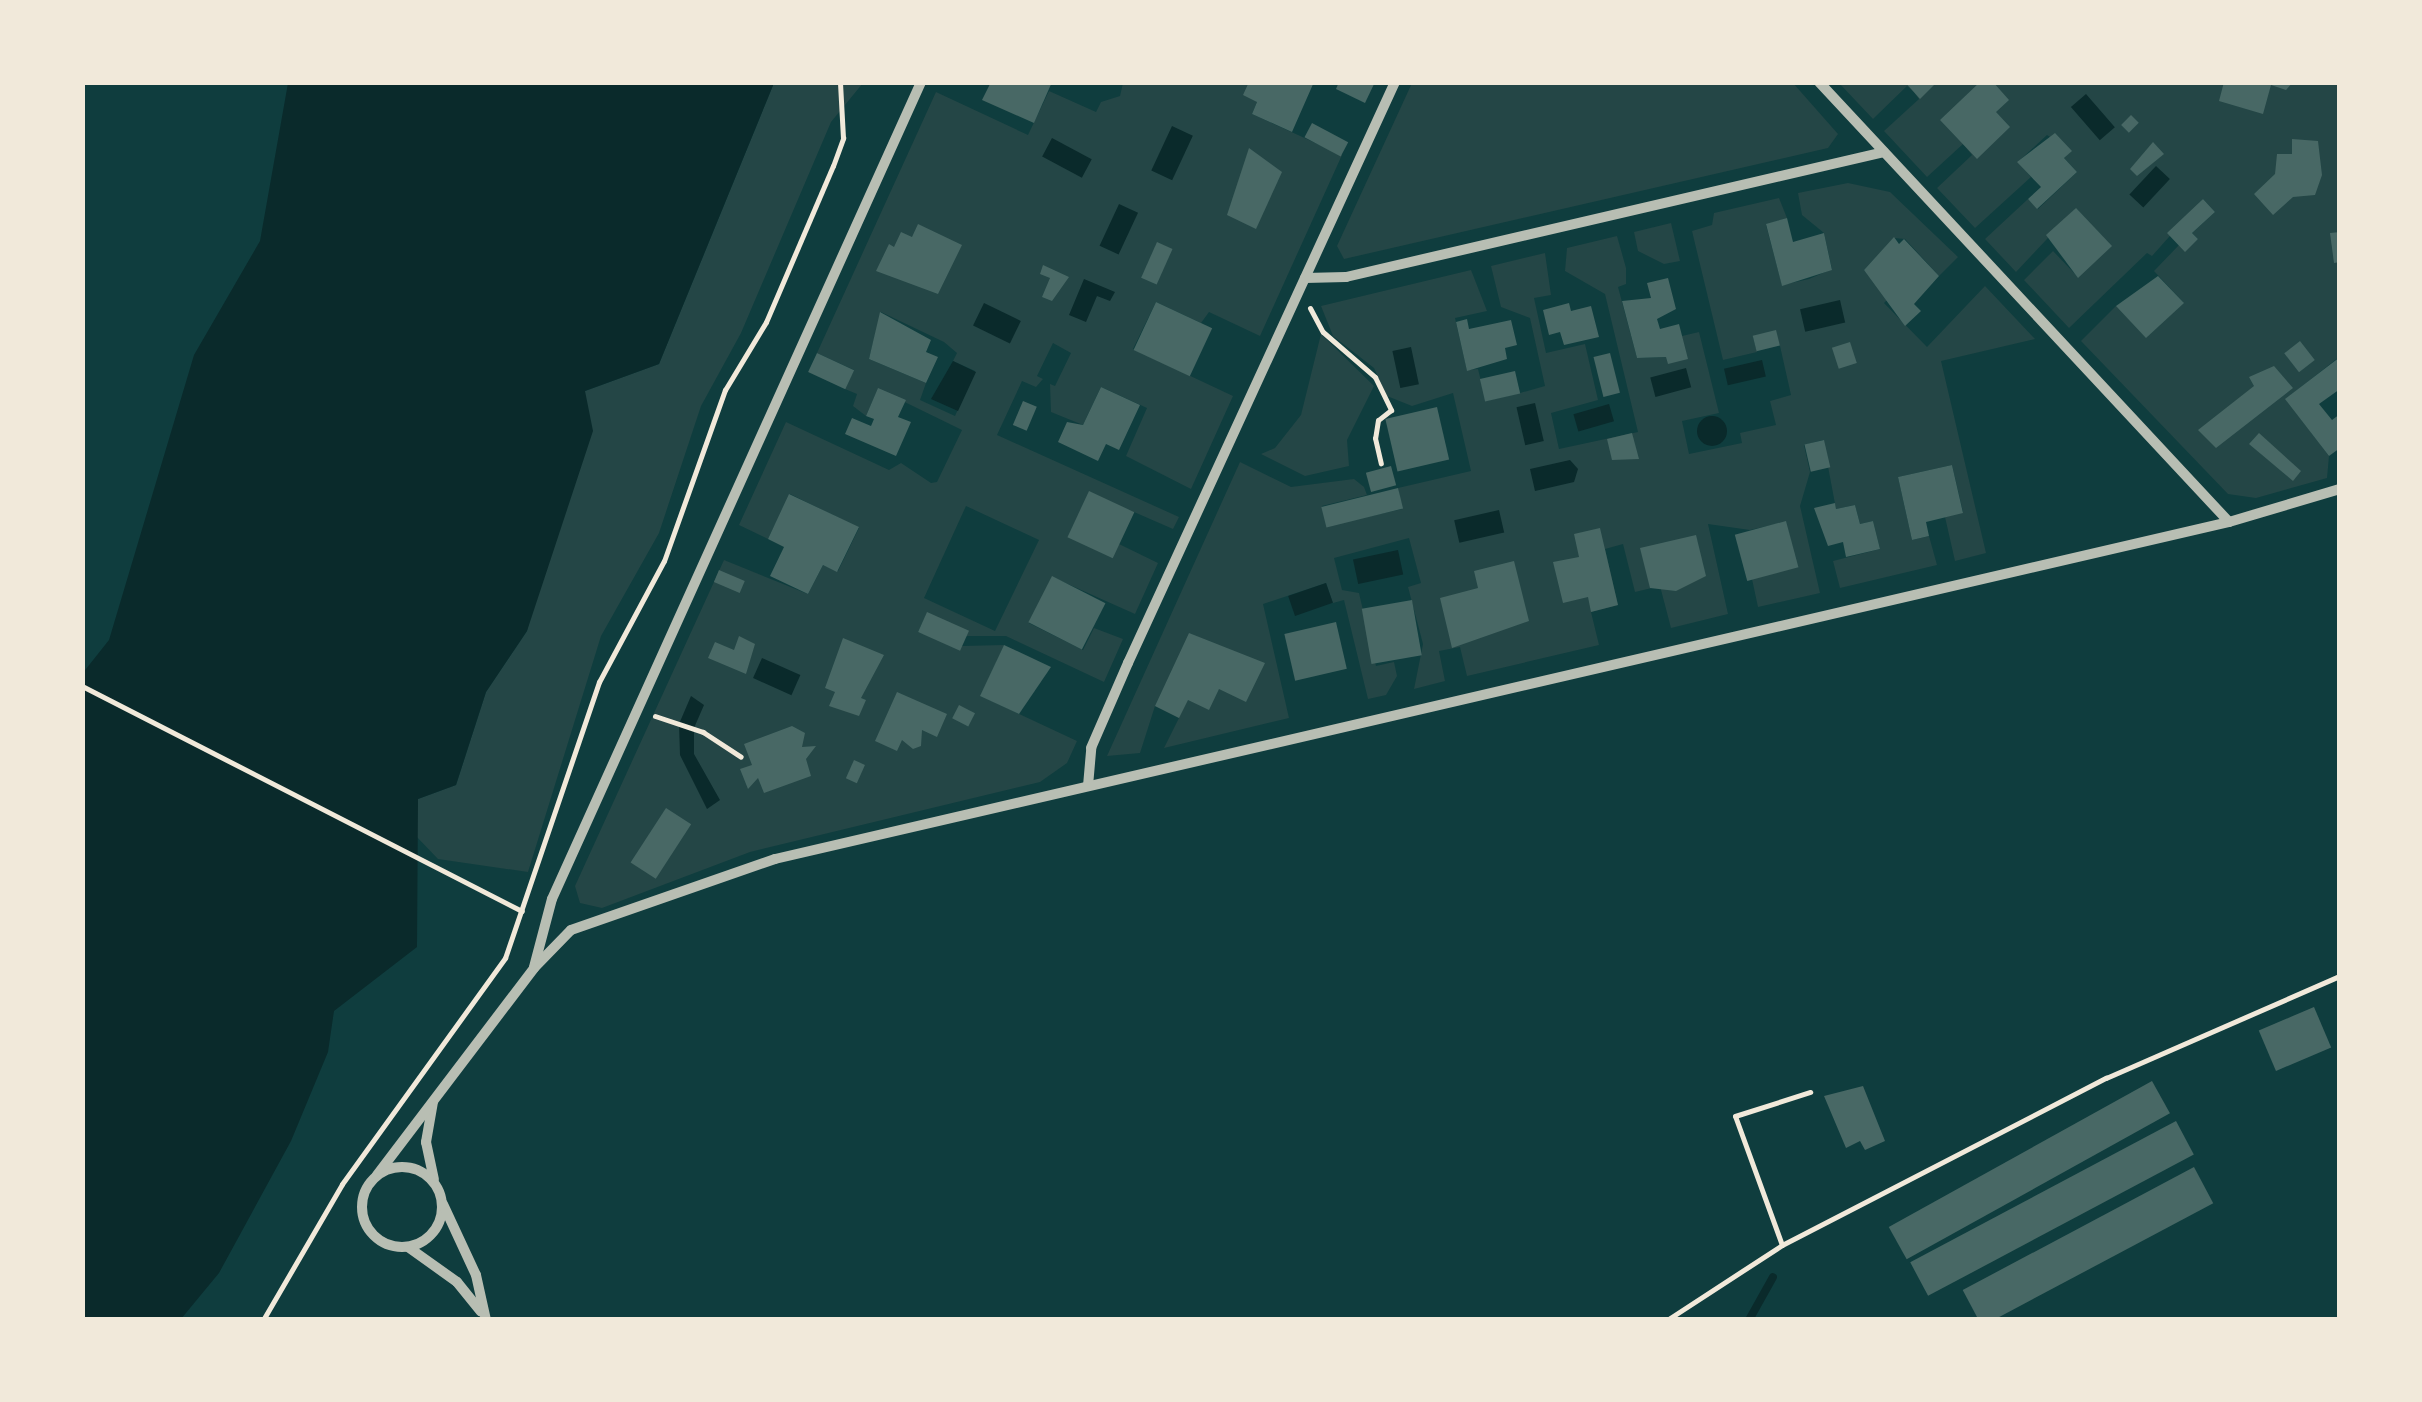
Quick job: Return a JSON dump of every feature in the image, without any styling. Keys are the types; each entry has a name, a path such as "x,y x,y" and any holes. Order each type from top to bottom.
{"street":[{"path":"534,968 552,899 921,82"},
{"path":"1088,786 1091,748 1395,82"},
{"path":"1819,82 2229,522"},
{"path":"1304,278 1346,277 1884,152"},
{"path":"486,1318 457,1282 408,1247 385,1244 367,1228 361,1206 377,1174 534,968 571,930 775,859 2229,522 2340,489"},
{"path":"434,1101 426,1142 434,1182 476,1275 486,1318"},
{"path":"377,1174 414,1168 434,1182"},
{"path":"408,1247 434,1231 442,1202"}],"path":[{"path":"263,1320 342,1184 505,958 599,682 664,561 725,390 766,322 833,166 843,138 840,82"},
{"path":"1304,316 1319,301"},
{"path":"1310,308 1334,343 1375,377 1391,410 1378,420 1381,463"},
{"path":"82,686 522,911"},
{"path":"650,713 694,728 742,757"},
{"path":"1668,1320 1782,1246 2106,1078 2340,976"},
{"path":"1782,1246 1735,1116 1810,1092"}],"shaded area":[{"path":"288,83 774,83 659,364 585,391 593,431 527,631 486,692 456,785 418,799 417,947 334,1011 328,1052 291,1141 219,1273 181,1319 83,1319 82,674 109,640 194,355 260,241"},
{"path":"774,83 863,83 831,122 741,333 701,406 659,533 601,636 528,872 438,859 415,835 418,799 456,785 486,692 527,631 585,391 659,364"},
{"path":"1123,83 1249,83 1257,102 1252,114 1342,155 1260,336 1209,312 1201,323 1156,302 1133,349 1233,396 1191,489 1126,456 1147,408 1101,387 1083,425 1051,412 1050,384 1055,386 1071,353 1053,343 1037,376 1043,379 1036,387 1022,381 997,435 1179,517 1173,529 1134,512 1119,544 1158,563 1135,614 1052,577 1029,623 1083,650 1094,628 1123,639 1104,682 1006,636 967,636 927,613 918,632 962,646 1004,645 981,696 1077,741 1067,763 1040,782 750,852 602,908 580,903 575,886 724,560 808,594 823,565 838,571 859,528 790,494 768,539 739,525 786,422 889,470 901,463 931,483 937,482 962,430 878,389 866,416 853,406 857,394 845,389 854,370 817,353 936,92 1028,135 1049,91 1096,112 1101,102 1120,96","holes":["881,312 944,342 957,353 953,361 975,371 955,416 920,400 926,383 869,359","966,506 1039,540 995,631 924,598"]},
{"path":"1412,83 1793,83 1838,134 1828,148 1344,259 1337,246"},
{"path":"1839,83 2339,83 2339,357 2286,399 2329,456 2327,478 2256,498 2228,494 2081,341 2116,306 2183,302 2154,271 2179,245 2185,251 2198,239 2192,233 2215,212 2203,199 2152,256 2147,253 2069,328 2024,280 2053,251 2078,277 2076,208 2016,272 1985,239 2028,199 2038,209 2077,172 2064,158 2071,151 2047,135 2018,162 2031,177 1975,228 1937,188 1972,155 1963,144 1927,177 1884,131 1919,99 1914,92 1907,86 1873,119"},
{"path":"2086,94 2115,127 2100,140 2071,107"},
{"path":"1172,126 1193,136 1172,180 1151,170"},
{"path":"1052,138 1092,159 1082,178 1042,157"},
{"path":"2156,166 2170,179 2143,207 2129,195"},
{"path":"1848,183 1890,192 1958,257 1939,276 1905,239 1894,238 1864,270 1889,298 1884,303 1927,347 1985,286 2035,339 1941,361 1986,553 1955,561 1945,517 1963,512 1952,465 1898,477 1912,540 1929,536 1937,565 1840,588 1833,561 1880,549 1873,521 1860,524 1855,505 1836,509 1823,440 1804,445 1810,472 1800,506 1820,593 1758,607 1752,579 1797,567 1786,522 1750,530 1708,524 1728,614 1671,628 1660,586 1635,592 1623,544 1605,549 1618,605 1591,612 1599,645 1467,676 1460,647 1439,651 1445,681 1414,689 1423,644 1408,587 1421,583 1409,538 1334,558 1342,590 1359,593 1376,666 1394,662 1397,676 1386,695 1368,699 1344,600 1333,603 1326,583 1263,604 1289,718 1164,748 1179,718 1155,706 1140,753 1107,756 1240,462 1291,487 1354,479 1367,495 1322,506 1327,526 1402,509 1398,488 1471,471 1453,393 1412,406 1387,396 1374,368 1333,336 1321,306 1471,270 1487,311 1455,318 1467,370 1478,369 1486,401 1520,393 1545,386 1530,318 1501,307 1491,266 1545,253 1551,295 1534,298 1546,353 1585,344 1598,400 1551,413 1559,449 1638,432 1605,294 1565,271 1567,248 1617,236 1626,268 1626,284 1618,287 1637,358 1666,357 1682,336 1699,332 1719,413 1682,421 1689,454 1742,443 1740,433 1776,425 1770,401 1791,395 1780,346 1775,331 1753,337 1757,352 1723,360 1692,231 1712,225 1714,213 1779,198 1787,218 1766,225 1782,285 1809,279 1832,269 1824,233 1802,215 1798,193"},
{"path":"1119,204 1138,213 1119,255 1100,246"},
{"path":"1671,223 1680,261 1664,264 1638,251 1634,232"},
{"path":"1084,279 1115,292 1110,301 1097,296 1086,322 1069,315"},
{"path":"1840,300 1845,322 1805,332 1800,309"},
{"path":"984,303 1021,321 1010,343 973,325"},
{"path":"1321,334 1374,386 1347,440 1349,466 1305,476 1261,454 1275,448 1301,415"},
{"path":"1411,347 1419,384 1400,388 1392,351"},
{"path":"1762,360 1766,377 1728,385 1724,369"},
{"path":"953,361 976,372 958,411 931,399"},
{"path":"1686,368 1691,387 1655,397 1650,378"},
{"path":"1535,403 1544,441 1525,445 1516,407"},
{"path":"1609,404 1614,421 1578,432 1573,414"},
{"path":"1712,416 1726,425 1727,431 1718,445 1712,446 1698,437 1697,431 1706,417"},
{"path":"1570,460 1578,469 1574,482 1535,491 1530,469"},
{"path":"1499,510 1504,532 1459,543 1454,520"},
{"path":"1398,550 1403,574 1358,584 1353,560"},
{"path":"1326,583 1333,603 1295,616 1288,596"},
{"path":"762,658 800,675 791,695 753,678"},
{"path":"691,696 704,705 694,728 694,754 720,800 707,809 680,755 679,724"}],"building":[{"path":"991,82 1052,82 1034,123 982,100"},
{"path":"1249,82 1314,82 1292,132 1252,114 1257,102 1243,95"},
{"path":"1339,82 1375,82 1365,103 1336,89"},
{"path":"1905,82 1937,82 1920,99"},
{"path":"1980,82 1993,82 2009,100 1996,112 2010,127 1977,159 1940,120"},
{"path":"2224,82 2293,82 2286,90 2271,85 2263,114 2219,101"},
{"path":"2131,115 2139,123 2129,133 2121,125"},
{"path":"1312,123 1348,142 1341,156 1304,137"},
{"path":"2055,133 2072,151 2064,158 2077,172 2037,209 2028,199 2041,187 2017,162"},
{"path":"2292,139 2318,141 2322,175 2315,195 2293,197 2273,215 2254,194 2275,174 2277,154 2292,154"},
{"path":"2153,142 2164,154 2137,176 2130,169"},
{"path":"1249,148 1282,172 1256,229 1227,215"},
{"path":"2203,199 2215,212 2192,233 2198,239 2185,252 2167,233"},
{"path":"2076,208 2112,246 2078,278 2046,235"},
{"path":"1787,218 1793,242 1824,233 1832,270 1782,286 1766,224"},
{"path":"918,224 962,245 938,294 876,271 889,244 894,247 901,232 912,237"},
{"path":"2340,232 2340,262 2334,263 2330,233"},
{"path":"1894,237 1899,244 1904,239 1939,276 1914,304 1921,311 1905,326 1864,270"},
{"path":"1157,242 1173,249 1157,285 1141,278"},
{"path":"1043,265 1069,277 1052,301 1042,297 1050,278 1040,274"},
{"path":"2158,276 2184,303 2146,338 2116,306"},
{"path":"1668,278 1676,309 1657,319 1660,329 1679,324 1688,359 1668,364 1666,357 1637,358 1622,301 1651,298 1647,283"},
{"path":"1156,302 1212,328 1190,376 1134,350"},
{"path":"1569,303 1571,311 1591,306 1599,337 1564,345 1560,332 1549,335 1543,310"},
{"path":"880,312 931,340 926,352 938,357 926,383 869,359"},
{"path":"1467,319 1469,329 1511,320 1517,345 1505,348 1507,359 1467,371 1456,322"},
{"path":"1776,330 1780,346 1757,351 1753,336"},
{"path":"2300,341 2315,360 2299,372 2284,353"},
{"path":"1850,342 1857,363 1839,369 1832,348"},
{"path":"817,353 854,370 845,389 808,372"},
{"path":"1610,353 1620,393 1603,397 1594,357"},
{"path":"2340,357 2340,389 2319,404 2332,420 2340,414 2340,448 2329,456 2285,399"},
{"path":"2274,366 2293,388 2216,448 2198,430 2254,386 2249,377"},
{"path":"1515,371 1520,393 1485,402 1480,379"},
{"path":"1101,387 1140,405 1119,450 1106,444 1098,461 1058,442 1067,422 1083,425"},
{"path":"878,388 906,400 898,417 911,422 896,456 845,434 852,418 871,426 874,419 866,416"},
{"path":"1023,401 1037,407 1027,431 1013,425"},
{"path":"1437,407 1449,460 1398,472 1385,419"},
{"path":"1632,433 1639,459 1612,460 1607,439"},
{"path":"2259,433 2301,471 2293,481 2249,444"},
{"path":"1824,440 1830,467 1811,472 1805,444"},
{"path":"1952,465 1963,513 1926,522 1929,536 1912,540 1898,477"},
{"path":"1391,466 1396,485 1371,492 1366,473"},
{"path":"1398,488 1403,508 1326,527 1321,507"},
{"path":"1089,491 1134,512 1113,558 1067,537"},
{"path":"789,494 859,527 837,572 823,565 808,594 770,576 784,547 768,539"},
{"path":"1835,503 1836,509 1855,505 1860,524 1873,521 1880,549 1846,557 1843,542 1828,546 1814,508"},
{"path":"1786,521 1798,567 1747,581 1735,535"},
{"path":"1600,528 1618,605 1591,612 1588,597 1563,603 1553,562 1579,557 1574,534"},
{"path":"1696,535 1706,576 1676,591 1650,588 1640,548"},
{"path":"1514,561 1529,621 1452,648 1440,598 1478,588 1474,571"},
{"path":"719,570 745,581 740,593 714,582"},
{"path":"1052,576 1105,603 1082,650 1028,622"},
{"path":"1412,600 1422,655 1371,664 1362,609"},
{"path":"927,612 969,631 960,651 918,632"},
{"path":"1336,622 1347,669 1295,681 1284,634"},
{"path":"1189,633 1265,663 1246,702 1219,689 1209,710 1188,700 1179,718 1155,706"},
{"path":"739,636 755,644 746,674 708,658 715,642 734,650"},
{"path":"843,638 884,655 861,698 866,700 859,716 829,706 835,692 825,688"},
{"path":"1004,645 1051,667 1019,714 980,696"},
{"path":"897,692 947,714 937,737 922,730 921,746 913,749 902,740 897,751 875,741"},
{"path":"959,705 975,713 968,727 952,718"},
{"path":"792,726 805,733 802,747 816,746 806,759 811,776 764,793 758,778 748,789 740,769 752,765 744,744"},
{"path":"854,760 865,765 857,783 846,778"},
{"path":"666,808 691,824 656,879 631,863"},
{"path":"2314,1007 2331,1048 2276,1071 2259,1030"},
{"path":"2152,1081 2170,1113 1907,1259 1889,1227"},
{"path":"1863,1086 1885,1141 1865,1150 1860,1141 1846,1148 1824,1096"},
{"path":"2176,1121 2194,1155 1928,1296 1910,1262"},
{"path":"2194,1167 2213,1203 1994,1320 1979,1320 1963,1290"}],"waterway":[{"path":"1749,1320 1773,1277"}]}
